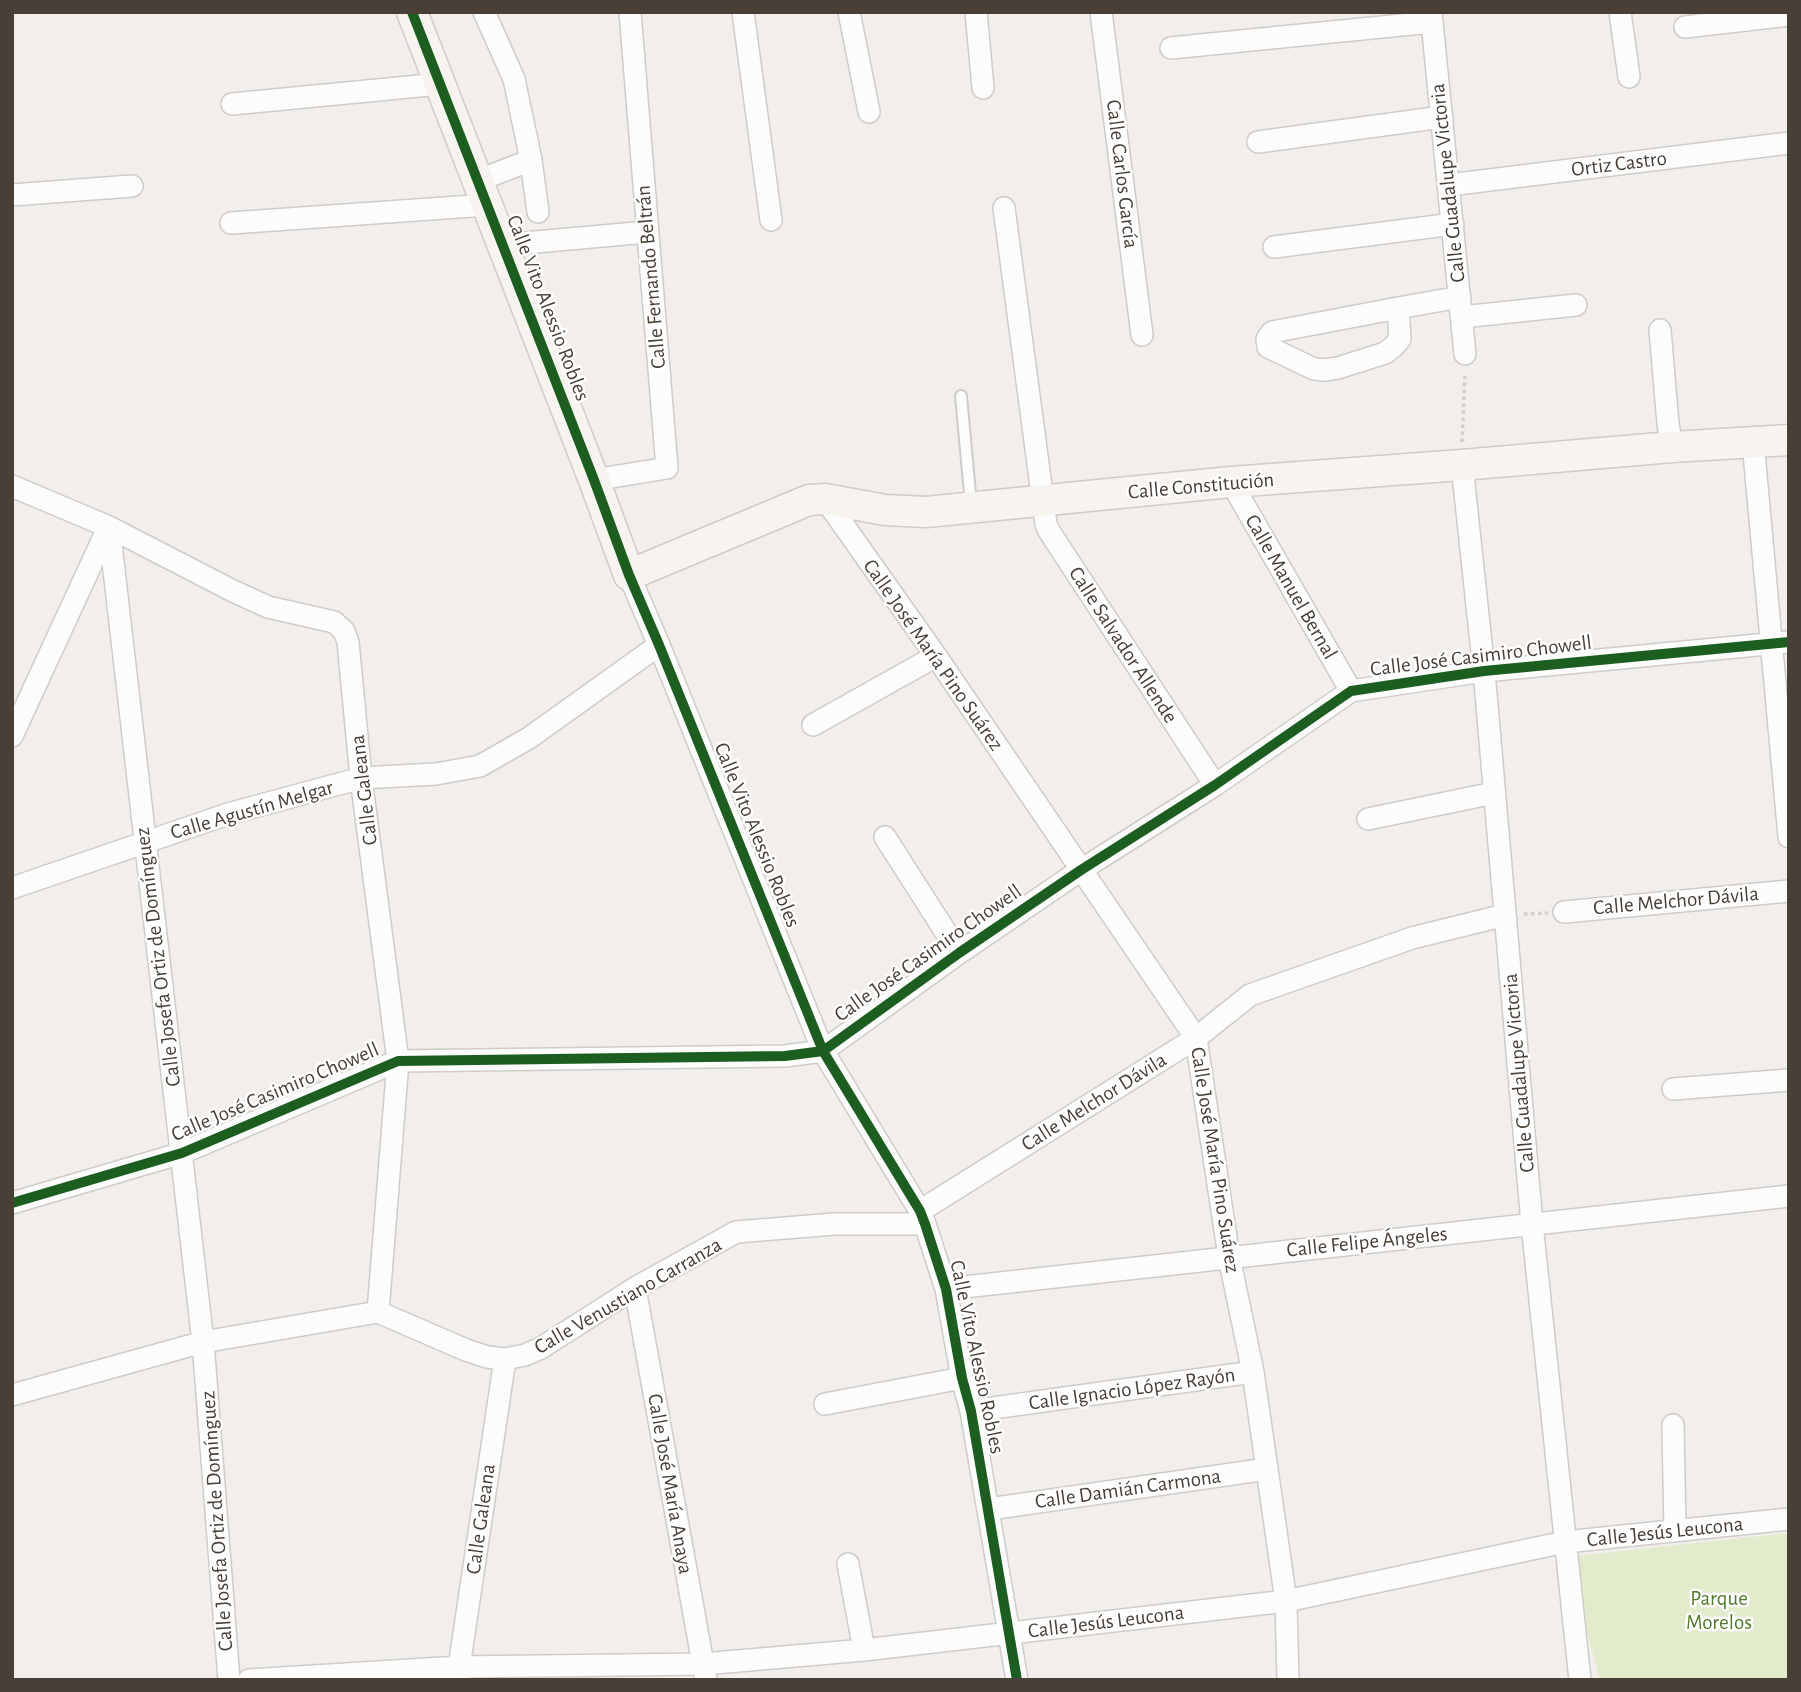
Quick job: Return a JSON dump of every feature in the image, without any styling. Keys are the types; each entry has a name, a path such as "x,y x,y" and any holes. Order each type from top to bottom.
{"street":[{"name":"Calle Vito Alessio Robles","path":"412,12 629,575 823,1051 923,1218 946,1289 962,1378 971,1411 1017,1680"},
{"path":"484,12 514,79 531,160 538,212"},
{"name":"Calle Fernando Beltrán","path":"594,480 667,468 630,12"},
{"path":"743,12 771,220"},
{"path":"849,12 869,112"},
{"path":"976,12 983,88"},
{"name":"Calle Carlos García","path":"1101,12 1142,335"},
{"path":"1620,12 1629,77"},
{"path":"1685,27 1789,15"},
{"path":"1171,48 1432,17"},
{"name":"Calle Guadalupe Victoria","path":"1432,17 1465,355"},
{"path":"232,104 440,84"},
{"path":"1258,142 1442,117"},
{"name":"Ortiz Castro","path":"1449,186 1789,143"},
{"path":"231,223 482,193 531,160"},
{"path":"12,195 132,186"},
{"name":"Calle Salvador Allende","path":"1004,208 1044,518 1049,531 1214,785"},
{"path":"1274,247 1452,224"},
{"path":"502,245 647,232"},
{"path":"1398,308 1400,339 1393,347 1338,368 1314,369 1268,347 1267,339 1272,332 1398,308 1576,305"},
{"path":"1660,330 1672,447"},
{"name":"Calle Constitución","path":"629,575 808,500 825,499 885,510 926,512 1231,482 1789,440"},
{"path":"1753,442 1780,643 1789,837"},
{"name":"Calle Guadalupe Victoria","path":"1462,465 1484,671 1532,1224 1580,1680"},
{"name":"Calle Manuel Bernal","path":"1231,482 1351,691"},
{"name":"Calle Galeana","path":"12,486 109,527 268,607 334,622 344,631 348,642 361,778 398,1061 378,1312"},
{"name":"Calle José María Pino Suárez","path":"825,499 936,656 1196,1038 1228,1257 1253,1372 1268,1468 1286,1601 1288,1680"},
{"path":"12,736 109,527"},
{"name":"Calle Josefa Ortiz de Domínguez","path":"109,527 203,1342 229,1680"},
{"name":"Calle José Casimiro Chowell","path":"12,1203 182,1153 398,1061 785,1056 823,1051 959,953 1351,691 1484,671 1780,643"},
{"name":"Calle Agustín Melgar","path":"12,888 228,814 361,778 436,774 480,765 529,738 659,645"},
{"path":"813,725 936,656"},
{"path":"1368,819 1494,793"},
{"path":"885,837 959,953"},
{"name":"Calle Melchor Dávila","path":"1564,912 1789,891"},
{"name":"Calle Melchor Dávila","path":"923,1218 1196,1038 1250,995 1412,938 1506,915"},
{"path":"1673,1089 1789,1080"},
{"name":"Calle Felipe Ángeles","path":"946,1289 1789,1196"},
{"name":"Calle Venustiano Carranza","path":"378,1312 466,1350 505,1359 541,1348 635,1288 736,1232 923,1218"},
{"name":"Calle José María Anaya","path":"635,1288 704,1672"},
{"path":"12,1395 203,1342 378,1312"},
{"name":"Calle Galeana","path":"460,1673 505,1359"},
{"name":"Calle Ignacio López Rayón","path":"971,1411 1253,1372"},
{"path":"825,1404 962,1378"},
{"path":"1674,1425 1675,1531"},
{"name":"Calle Damián Carmona","path":"989,1509 1268,1468"},
{"name":"Calle Jesús Leucona","path":"249,1680 460,1673 704,1672 864,1650 1286,1601 1565,1542 1789,1519"},
{"path":"848,1564 864,1650"}],"lane":[{"path":"961,396 971,507"}],"path":[{"path":"1462,465 1465,355"},
{"path":"1506,915 1564,912"}],"green space":[{"name":"Parque Morelos","path":"1789,1533 1789,1680 1600,1680 1567,1557"}],"cycle path":[{"path":"412,12 629,575 823,1051 920,1211 925,1224 946,1289 962,1378 971,1411 1017,1680"},
{"path":"12,1203 182,1153 398,1061 785,1056 823,1051 959,953 1081,870 1215,785 1351,691 1484,671 1789,642"}]}
